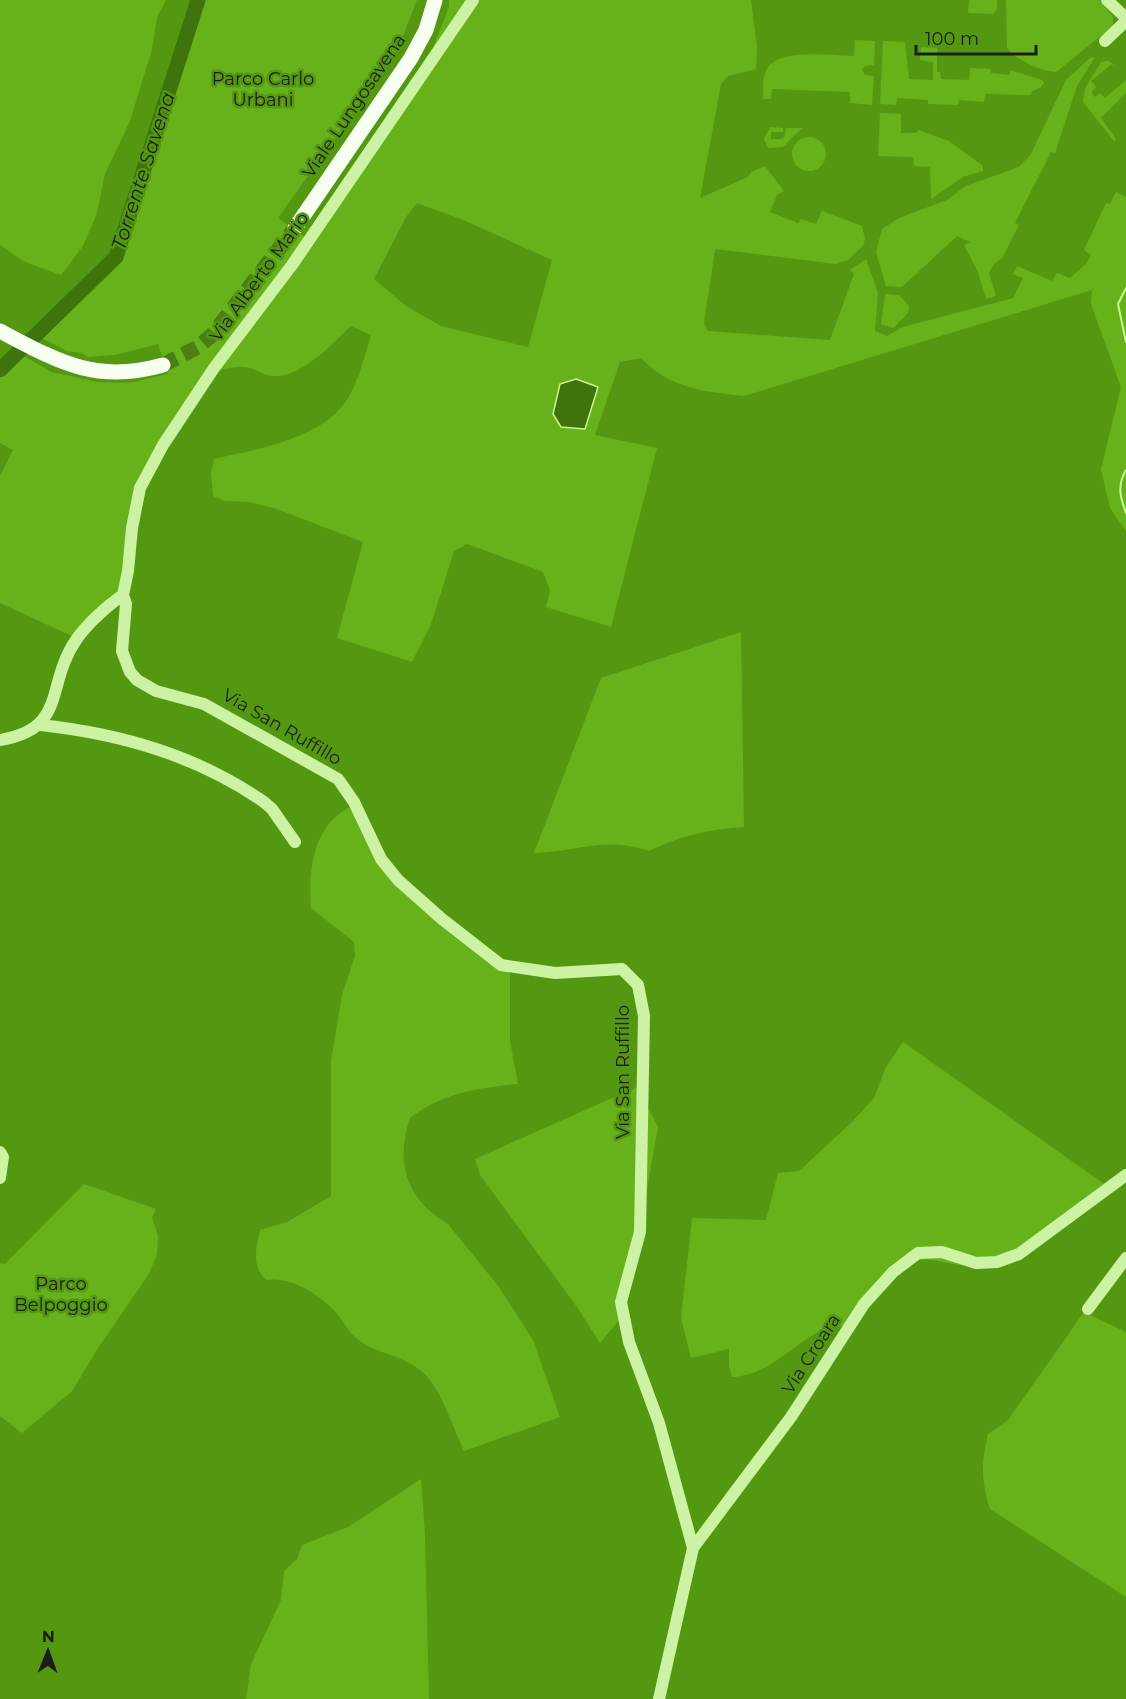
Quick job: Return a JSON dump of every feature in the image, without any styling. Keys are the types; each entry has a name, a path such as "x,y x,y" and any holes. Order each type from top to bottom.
{"main road":[{"name":"Viale Lungosavena","path":"295,228 411,58 426,30 435,0"},
{"path":"0,331 42,353 80,368 111,373 137,372 163,365"}],"street":[{"name":"Via Alberto Mario","path":"123,595 132,528 141,488 163,445 214,368 292,265 473,0"},
{"path":"1105,41 1126,20 1107,0"},
{"path":"0,740 26,734 41,725 76,640 123,595"},
{"name":"Via San Ruffillo","path":"123,595 126,604 122,651 130,672 137,680 156,691 204,704 338,779 354,802 381,860 398,880 442,919 501,965 555,973 622,969 638,985 644,1016 640,1232 621,1302 629,1342 659,1423 693,1548"},
{"path":"41,725 118,737 187,758 264,802 272,809 295,842"},
{"path":"0,1152 3,1157 0,1178"},
{"name":"Via Croara","path":"659,1699 693,1548 791,1417 864,1304 893,1272 918,1253 942,1251 976,1263 997,1262 1019,1254 1126,1175"},
{"path":"1088,1309 1126,1258"}],"green space":[{"path":"0,0 166,0 157,17 152,49 130,121 105,174 97,213 83,246 61,275 23,261 0,245"},
{"name":"Parco Carlo Urbani","path":"198,0 417,0 397,51 278,218 309,240 421,79 449,7 449,0 751,0 757,47 756,69 728,76 721,84 700,198 748,177 751,172 765,166 784,191 777,195 770,212 798,223 801,219 816,224 822,211 862,226 865,239 863,246 848,260 836,264 715,249 704,323 708,331 830,340 854,274 850,270 866,259 878,293 875,331 887,336 903,327 1013,298 1023,278 1013,274 1017,266 1052,281 1057,273 1070,278 1086,264 1091,255 1084,250 1106,203 1110,204 1116,192 1126,197 1126,531 1110,508 1101,469 1121,387 1091,304 1092,290 744,396 688,387 663,376 641,358 620,362 595,435 657,448 611,627 546,607 550,590 543,572 467,544 454,551 431,624 412,662 337,638 363,542 274,508 249,502 225,501 213,496 211,473 214,459 266,447 302,434 333,416 344,404 357,380 371,335 351,326 316,359 294,372 272,376 247,367 222,369 192,399 141,488 128,586 74,637 0,603 0,476 13,450 0,443 0,371 19,353 51,372 98,382 129,383 168,374 158,344 115,355 88,357 81,353 67,351 36,335 116,257","holes":["417,203 461,219 552,260 528,347 441,326 406,306 374,279 406,217"]},
{"path":"969,0 997,0 997,9 993,14 968,13"},
{"path":"1006,0 1099,0 1113,17 1113,26 1056,72 1050,71 1023,61 1007,48"},
{"path":"855,40 875,41 874,65 865,66 862,70 865,75 874,76 872,105 850,103 850,92 772,89 771,99 763,99 765,74 772,63 806,54 854,56"},
{"path":"883,41 905,42 909,79 933,80 933,62 920,60 921,47 937,48 937,72 940,72 941,79 969,80 970,68 990,69 991,73 1010,75 1010,70 1042,80 1044,83 1040,88 1032,91 1031,95 985,94 984,102 959,100 958,105 928,104 928,100 897,98 896,105 880,104"},
{"path":"1095,57 1077,86 1055,153 1051,152 1015,223 1019,225 1002,258 993,265 989,273 996,296 986,299 978,272 964,245 970,242 957,236 902,287 886,286 876,252 882,229 899,218 947,200 966,186 1019,167 1031,154 1066,80 1090,58"},
{"path":"1109,61 1118,68 1112,64 1091,81 1096,87 1091,92 1095,97 1100,93 1105,98 1126,80 1126,93 1101,118 1116,139 1114,141 1083,102 1085,88 1101,62"},
{"path":"880,113 901,114 901,133 915,133 919,130 949,141 983,166 983,171 963,177 931,199 930,167 914,166 913,157 878,156"},
{"path":"770,127 783,128 783,132 771,132 771,139 782,139 786,128 802,128 783,147 768,148 764,139"},
{"path":"809,137 821,142 826,154 821,166 809,171 797,166 792,154 797,142"},
{"path":"885,294 899,295 909,306 908,313 893,328 881,324"},
{"path":"741,632 744,827 695,834 649,851 618,845 604,845 534,853 601,678"},
{"path":"361,803 391,872 510,971 510,1041 518,1084 489,1087 448,1097 410,1118 406,1134 404,1165 414,1191 422,1203 448,1224 499,1287 533,1340 560,1417 464,1451 440,1396 423,1373 408,1362 361,1342 350,1332 332,1308 306,1289 286,1281 266,1280 256,1263 260,1230 287,1222 331,1196 331,1060 342,995 355,956 354,942 311,908 311,876 317,845 324,831 333,819 345,810"},
{"path":"903,1042 1110,1188 1044,1235 1008,1254 970,1265 931,1260 908,1264 892,1276 846,1324 824,1329 812,1335 757,1371 732,1377 729,1366 729,1349 691,1358 681,1318 692,1218 766,1220 778,1173 799,1171 852,1122 874,1098 886,1067"},
{"path":"637,1087 658,1127 625,1313 600,1343 577,1307 480,1175 475,1159"},
{"name":"Parco Belpoggio","path":"84,1184 156,1209 152,1217 158,1236 157,1254 149,1274 100,1345 72,1391 22,1433 0,1416 0,1263 5,1264"},
{"path":"1084,1312 1126,1332 1126,1597 990,1509 985,1489 983,1463 988,1434 1008,1420"},
{"path":"421,1479 425,1534 429,1699 246,1699 251,1664 281,1600 284,1571 297,1559 302,1545 348,1527"}],"shaded area":[{"path":"576,379 598,387 585,429 561,427 553,414 560,384"}],"waterway":[{"name":"Torrente Savena","path":"0,370 116,257 198,0"},
{"path":"1126,288 1118,304 1126,342"},
{"path":"1126,470 1120,491 1126,513"}],"tunnel":[{"path":"163,365 198,347 212,335 295,228"}]}
